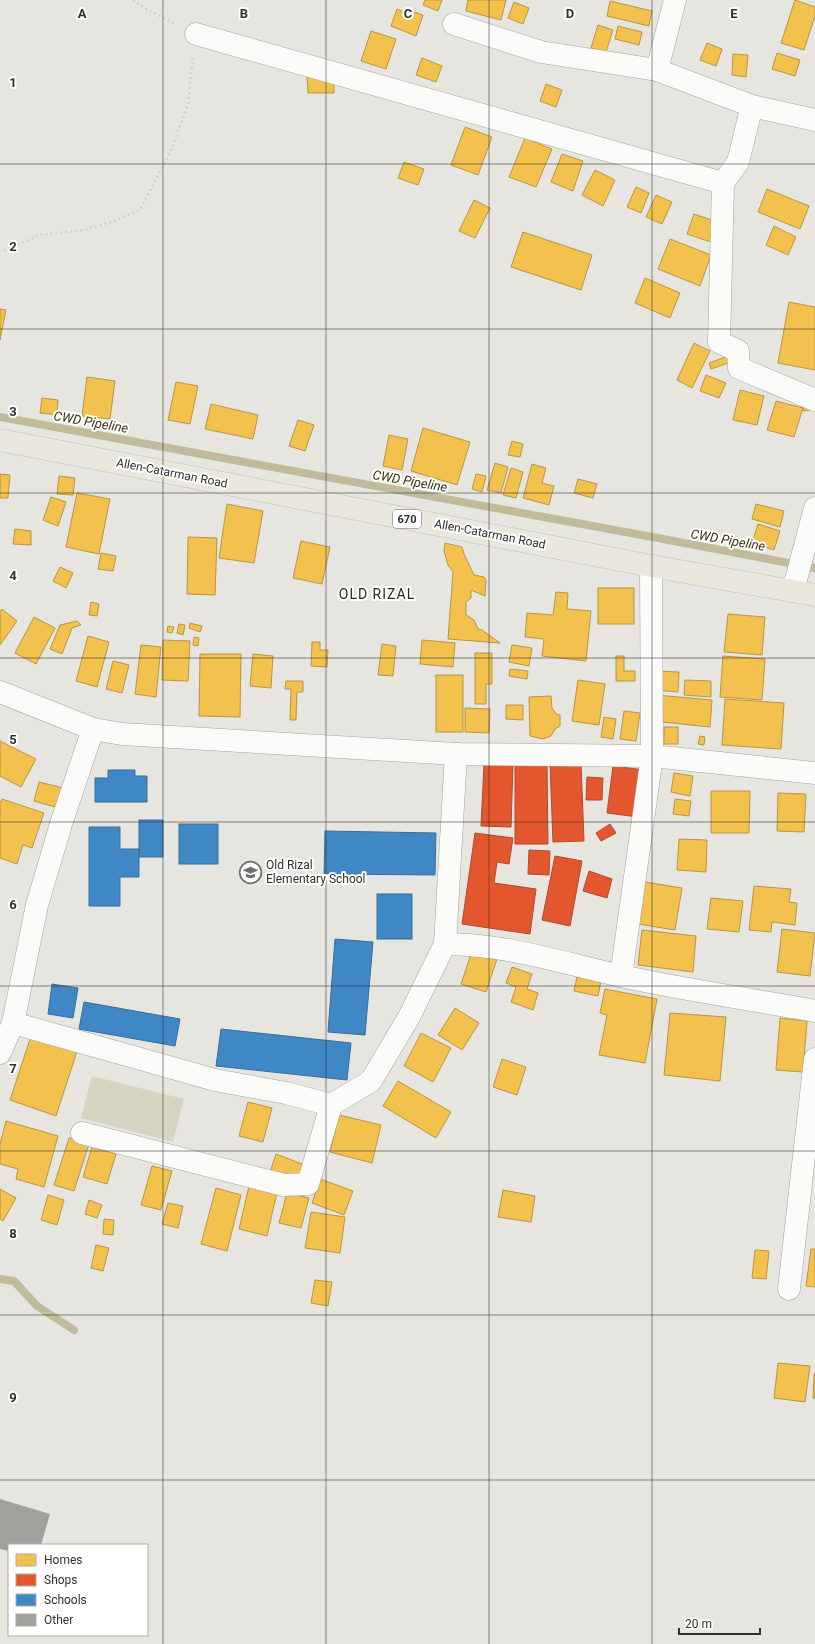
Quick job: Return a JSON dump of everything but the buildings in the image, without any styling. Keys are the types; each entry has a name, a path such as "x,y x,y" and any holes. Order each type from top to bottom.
{"main road":[{"name":"Allen-Catarman Road","path":"0,440 651,566 815,595"}],"street":[{"path":"657,70 675,0"},
{"path":"454,24 542,52 657,70 752,106 815,120"},
{"path":"196,34 723,183"},
{"path":"752,106 738,162 723,183 719,342 738,351 739,368 815,400"},
{"path":"793,591 815,508"},
{"path":"621,976 652,756 651,566"},
{"path":"0,692 93,729 122,734 456,754 652,756 815,773"},
{"path":"0,1053 13,1023 37,905 61,824 93,729"},
{"path":"82,1133 284,1185 308,1184 331,1105 371,1081 409,1018 445,944 456,754"},
{"path":"445,944 468,944 550,958 621,976 815,1011"},
{"path":"13,1023 215,1080 286,1093 331,1105"},
{"path":"788,1289 814,1072"}],"path":[{"path":"4,251 39,235 84,230 111,222 140,210 172,148 188,104 196,34 144,8 133,0"}],"shaded area":[{"path":"92,1076 184,1099 173,1142 81,1118"}],"waterway":[{"name":"CWD Pipeline","path":"0,417 815,568"},
{"path":"0,1279 14,1281 37,1306 74,1330"}],"place":[{"name":"Old Rizal Elementary School","path":"250,872"}],"district":[{"name":"OLD RIZAL","path":"377,594"}]}
